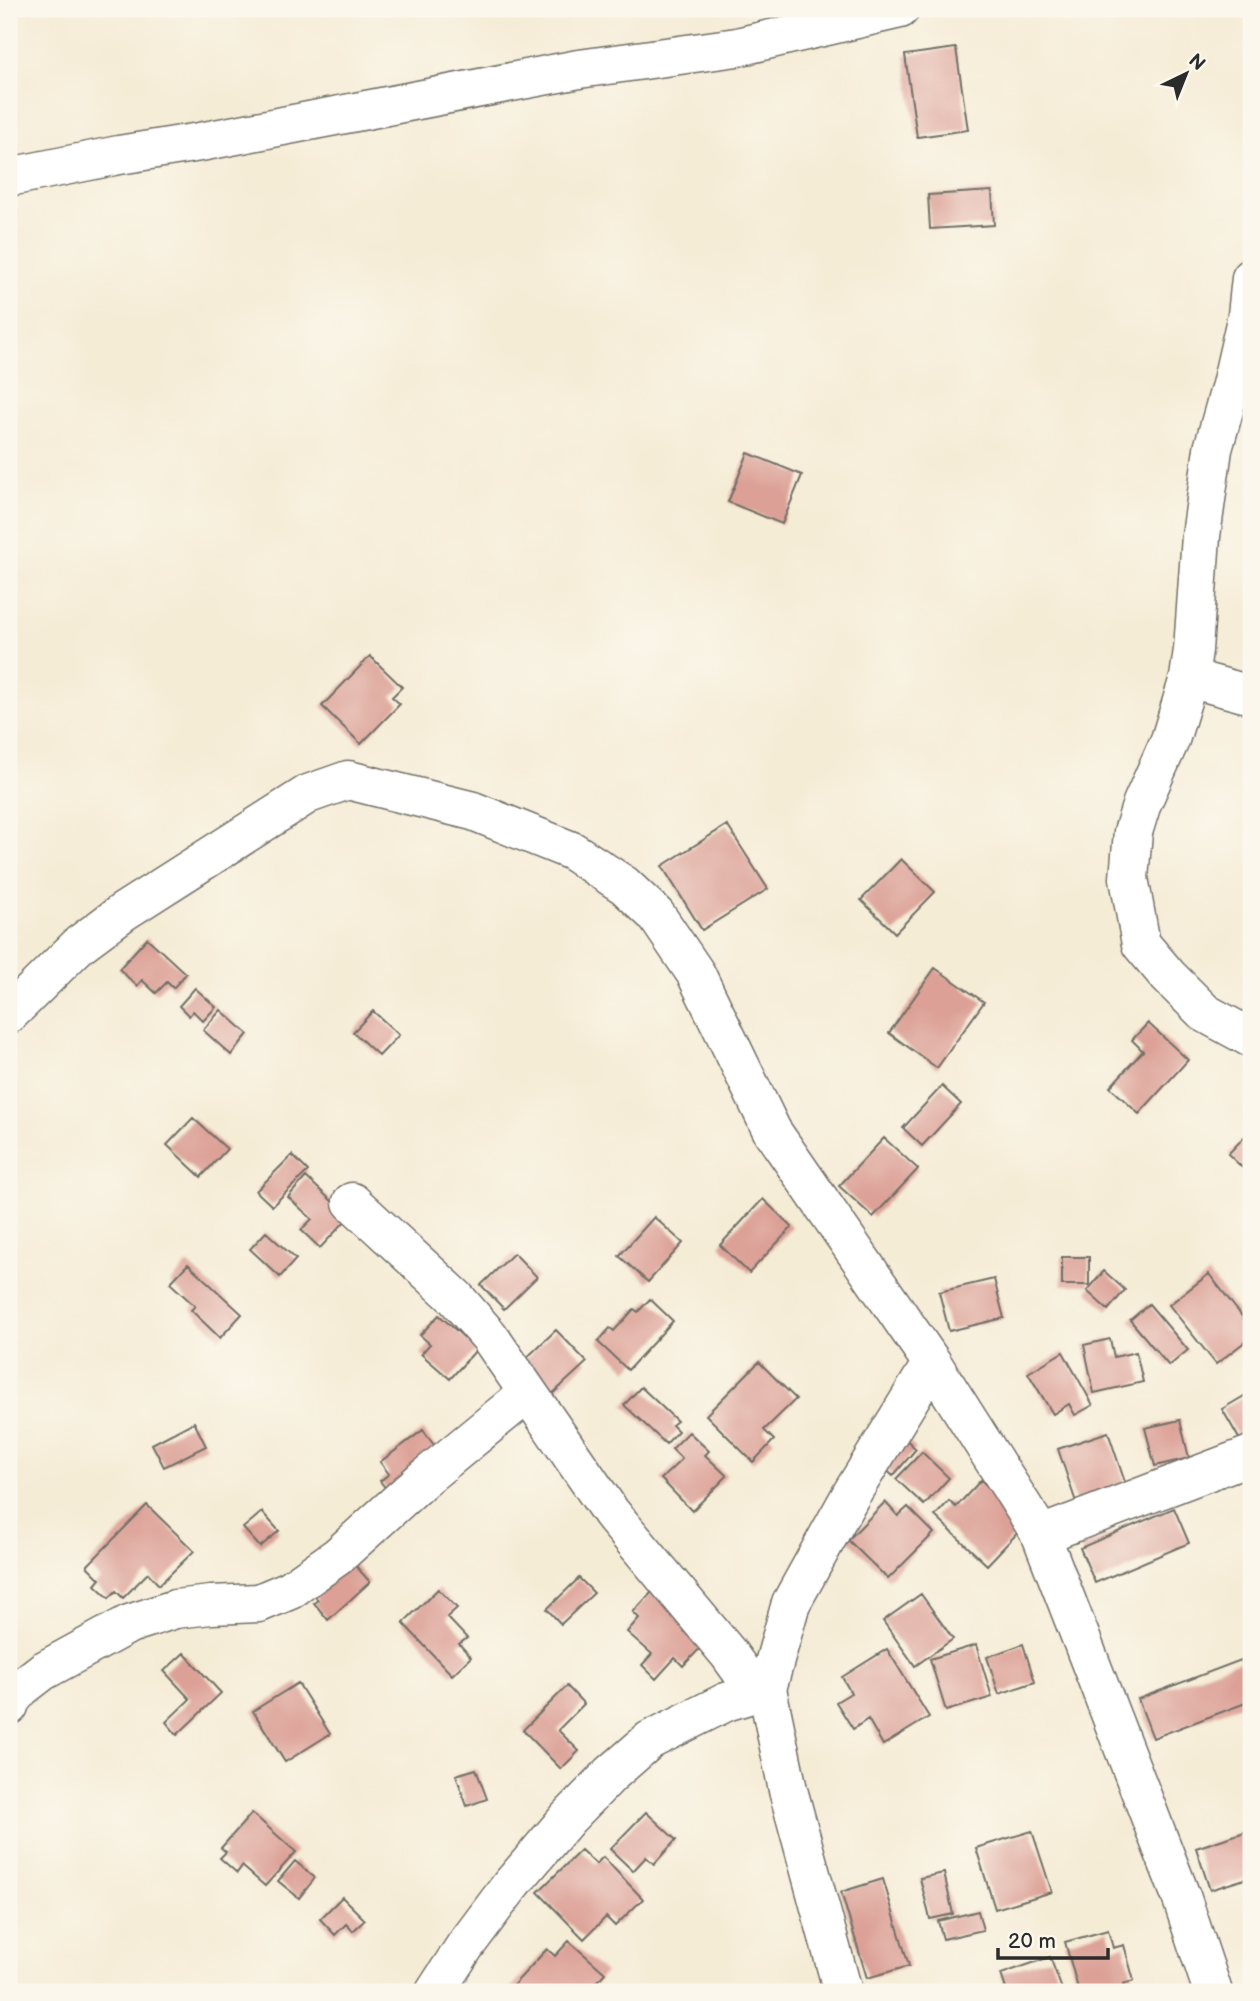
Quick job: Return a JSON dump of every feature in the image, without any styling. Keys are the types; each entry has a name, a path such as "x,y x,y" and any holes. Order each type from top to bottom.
{"street":[{"path":"9,177 579,69 737,47 900,9"},
{"path":"1251,278 1247,315 1213,449 1201,536 1189,678 1170,740 1142,803 1133,832 1129,878 1142,944 1168,976 1205,1013 1251,1038"},
{"path":"1189,678 1251,695"},
{"path":"9,1014 80,944 134,905 307,794 348,780 473,811 572,851 624,886 656,915 696,974 772,1131 932,1363 1041,1535 1182,1899 1213,1992"},
{"path":"352,1202 456,1297 489,1336 611,1513 762,1691 844,1992"},
{"path":"762,1691 791,1603 852,1493 932,1363"},
{"path":"9,1706 21,1688 43,1671 129,1624 175,1609 259,1604 290,1590 338,1556 422,1480 527,1393"},
{"path":"1041,1535 1251,1455"},
{"path":"435,1992 510,1886 568,1818 611,1774 650,1740 726,1702 762,1691"}],"building":[{"path":"956,48 968,130 917,137 905,55"},
{"path":"992,191 994,225 930,229 928,195"},
{"path":"748,453 802,475 782,524 728,502"},
{"path":"370,656 402,687 392,697 400,704 361,744 322,706"},
{"path":"727,825 768,889 702,930 662,866"},
{"path":"901,859 935,892 895,933 861,900"},
{"path":"147,938 186,974 173,988 167,982 156,993 142,980 137,986 119,969"},
{"path":"935,968 984,1002 937,1068 889,1033"},
{"path":"195,988 216,1007 203,1021 193,1011 189,1016 179,1006"},
{"path":"221,1010 248,1034 231,1055 203,1030"},
{"path":"373,1011 399,1035 379,1056 353,1032"},
{"path":"1148,1023 1188,1060 1139,1114 1110,1087 1143,1051 1132,1040"},
{"path":"942,1086 961,1104 922,1146 903,1128"},
{"path":"193,1118 227,1149 201,1177 167,1145"},
{"path":"1251,1130 1251,1176 1228,1154"},
{"path":"884,1138 918,1169 873,1217 839,1186"},
{"path":"292,1155 308,1171 272,1206 256,1191"},
{"path":"306,1177 349,1217 320,1248 301,1230 312,1219 288,1197"},
{"path":"763,1199 792,1227 749,1273 720,1245"},
{"path":"654,1217 683,1243 648,1282 619,1256"},
{"path":"266,1232 296,1259 280,1277 250,1249"},
{"path":"514,1253 537,1277 504,1309 481,1285"},
{"path":"1062,1257 1089,1257 1089,1285 1062,1285"},
{"path":"188,1264 242,1314 220,1338 191,1310 195,1306 170,1283"},
{"path":"1104,1271 1125,1290 1108,1310 1087,1291"},
{"path":"1209,1274 1251,1328 1251,1337 1216,1364 1169,1305"},
{"path":"994,1279 1004,1318 949,1331 939,1292"},
{"path":"650,1299 673,1321 628,1370 598,1342 610,1328 614,1331 634,1309 638,1312"},
{"path":"1149,1304 1188,1350 1169,1366 1130,1320"},
{"path":"439,1315 477,1349 450,1379 421,1354 430,1344 420,1335"},
{"path":"556,1330 587,1362 549,1397 519,1365"},
{"path":"1110,1339 1114,1357 1136,1352 1143,1382 1094,1393 1084,1345"},
{"path":"1063,1352 1093,1405 1075,1415 1069,1404 1053,1414 1028,1373"},
{"path":"759,1362 796,1399 764,1430 774,1440 753,1462 706,1415"},
{"path":"641,1387 677,1421 672,1425 678,1431 666,1444 624,1405"},
{"path":"1251,1392 1251,1433 1240,1440 1222,1409"},
{"path":"1180,1420 1189,1458 1155,1466 1145,1428"},
{"path":"194,1422 206,1446 164,1467 152,1444"},
{"path":"423,1430 445,1460 393,1498 380,1481 389,1474 380,1462"},
{"path":"689,1432 709,1451 705,1455 727,1476 692,1511 661,1479 682,1459 672,1449"},
{"path":"1108,1432 1128,1491 1078,1508 1058,1449"},
{"path":"901,1435 916,1449 893,1476 878,1462"},
{"path":"922,1452 949,1478 924,1505 896,1479"},
{"path":"981,1480 1027,1523 987,1565 935,1516 949,1501 956,1507"},
{"path":"885,1502 898,1516 908,1507 934,1533 888,1579 848,1540"},
{"path":"147,1505 194,1551 159,1585 148,1573 123,1598 116,1591 109,1598 95,1585 100,1579 87,1566"},
{"path":"1174,1508 1189,1543 1095,1583 1080,1548"},
{"path":"262,1512 279,1531 260,1547 243,1528"},
{"path":"345,1554 370,1582 328,1620 314,1603 318,1600 307,1587"},
{"path":"579,1578 594,1593 561,1624 547,1609"},
{"path":"438,1589 457,1608 447,1617 467,1638 459,1644 471,1657 452,1675 403,1623"},
{"path":"652,1592 706,1642 683,1666 675,1658 656,1679 642,1665 652,1654 627,1632 639,1618 633,1612"},
{"path":"921,1594 953,1639 915,1666 883,1621"},
{"path":"1023,1644 1035,1682 999,1694 987,1657"},
{"path":"976,1645 992,1697 946,1711 930,1659"},
{"path":"887,1649 929,1717 883,1745 868,1719 853,1729 836,1702 851,1693 842,1677"},
{"path":"184,1653 221,1693 177,1735 166,1722 190,1699 164,1671"},
{"path":"1241,1660 1251,1688 1251,1701 1153,1738 1138,1699"},
{"path":"298,1683 330,1734 285,1762 253,1711"},
{"path":"567,1686 584,1704 558,1730 579,1751 561,1769 523,1730"},
{"path":"476,1769 487,1799 467,1806 456,1775"},
{"path":"646,1812 676,1840 654,1864 646,1857 633,1871 610,1849"},
{"path":"252,1813 296,1852 265,1886 242,1866 237,1873 220,1858 226,1852 221,1848"},
{"path":"1251,1830 1251,1877 1210,1890 1196,1848"},
{"path":"1032,1831 1052,1892 995,1909 976,1848"},
{"path":"581,1850 596,1864 603,1857 643,1899 615,1926 606,1917 584,1939 538,1892"},
{"path":"295,1861 315,1878 299,1898 278,1881"},
{"path":"944,1873 953,1914 930,1919 920,1878"},
{"path":"883,1879 909,1966 867,1978 841,1892"},
{"path":"342,1897 365,1920 353,1931 346,1924 335,1935 320,1919"},
{"path":"978,1911 983,1930 943,1939 938,1921"},
{"path":"1108,1930 1113,1948 1124,1945 1134,1981 1123,1984 1126,1992 1079,1992 1065,1942"},
{"path":"569,1941 605,1973 588,1992 507,1992 547,1949 555,1956"},
{"path":"1050,1957 1063,1992 1007,1992 1001,1974"}]}
